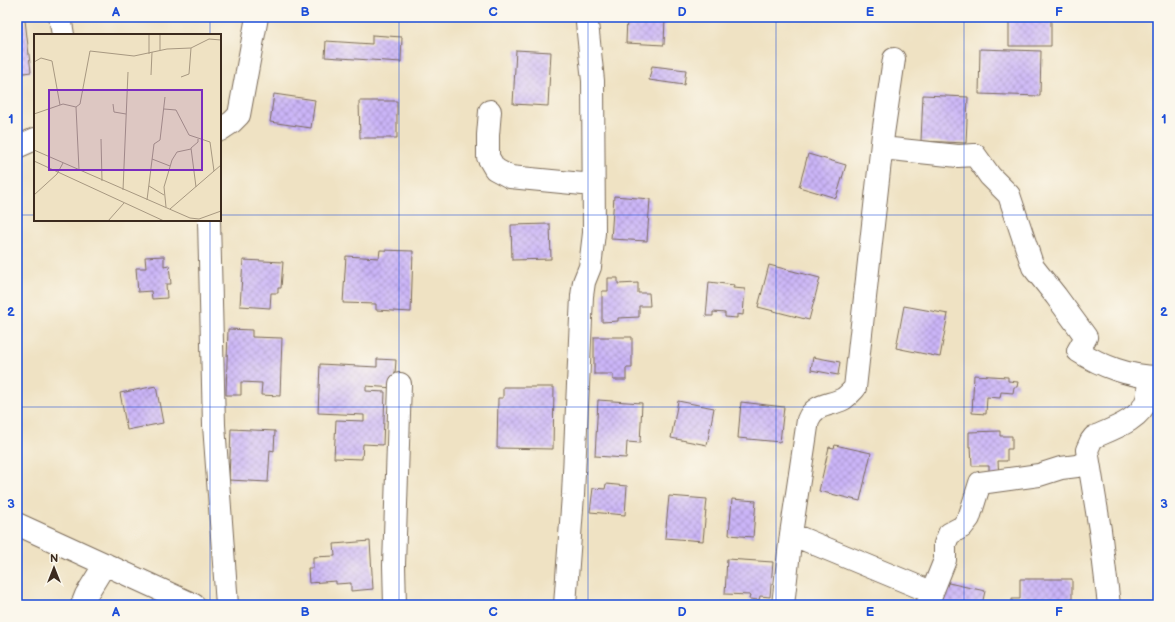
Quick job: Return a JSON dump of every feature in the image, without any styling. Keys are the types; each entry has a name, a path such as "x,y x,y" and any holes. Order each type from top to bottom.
{"street":[{"path":"60,17 63,34"},
{"path":"221,129 239,115 257,17"},
{"path":"565,605 573,495 582,296 584,282 590,267 594,233 592,81 587,17"},
{"path":"783,605 808,420 811,413 818,408 843,399 855,388 882,148 894,59"},
{"path":"490,111 488,157 495,169 510,177 593,185"},
{"path":"17,147 34,139"},
{"path":"882,148 958,156 975,155 990,176 1008,196 1032,267 1086,337 1078,351 1093,360 1120,371 1153,377 1148,398 1144,406 1137,414 1124,424 1094,437 1087,450 1100,530 1109,605"},
{"path":"209,221 214,425 227,605"},
{"path":"395,605 394,565 400,384"},
{"path":"792,534 929,598 945,560 945,544 949,534 962,527 970,518 980,483 1039,475 1061,468 1077,466 1088,461"},
{"path":"17,524 194,605"},
{"path":"82,605 86,595 105,564"}],"building":[{"path":"627,17 665,17 664,45 626,43"},
{"path":"1009,17 1051,17 1051,46 1009,46"},
{"path":"25,20 31,72 17,74 17,21"},
{"path":"372,35 402,37 401,62 325,57 326,41 372,44"},
{"path":"980,49 1041,51 1040,96 979,94"},
{"path":"516,50 551,52 548,106 513,104"},
{"path":"652,66 686,70 684,85 649,80"},
{"path":"274,94 315,100 311,128 270,122"},
{"path":"923,95 968,97 966,143 921,141"},
{"path":"359,101 397,101 397,138 360,138"},
{"path":"808,154 846,165 836,198 799,187"},
{"path":"614,196 650,199 647,241 611,239"},
{"path":"550,224 551,259 512,260 511,225"},
{"path":"380,250 413,251 411,312 376,310 376,304 343,303 346,256 379,258"},
{"path":"164,256 164,266 169,265 171,284 166,284 167,298 152,299 151,291 138,292 136,268 146,268 145,257"},
{"path":"243,260 283,262 281,288 278,288 278,293 271,293 270,308 240,306"},
{"path":"769,265 820,278 809,320 758,307"},
{"path":"608,278 618,278 618,284 638,283 638,293 649,293 650,306 639,306 639,317 618,318 618,321 602,322 602,291 608,291"},
{"path":"709,282 734,285 733,288 745,289 743,315 737,314 737,318 725,317 725,313 713,312 713,316 706,316"},
{"path":"904,306 948,314 940,357 896,348"},
{"path":"228,329 252,330 252,337 282,338 280,396 261,395 262,383 241,382 241,395 226,395"},
{"path":"594,337 632,337 632,368 626,368 626,380 613,380 613,374 594,374"},
{"path":"813,357 840,362 838,375 811,370"},
{"path":"377,359 396,360 394,388 366,386 366,391 385,392 383,445 363,444 362,459 334,458 336,420 364,421 364,415 318,413 320,364 377,367"},
{"path":"974,375 1008,377 1008,381 1018,382 1017,387 1014,387 1013,393 1001,392 1000,398 987,397 986,414 972,413"},
{"path":"156,386 163,423 127,430 120,393"},
{"path":"503,387 554,387 553,449 497,448 498,398 503,398"},
{"path":"598,400 642,403 640,443 627,442 626,458 595,456"},
{"path":"678,401 714,408 707,445 671,438"},
{"path":"741,402 784,407 780,442 738,438"},
{"path":"231,429 275,431 274,451 270,450 268,482 229,480"},
{"path":"1000,431 1000,436 1012,436 1012,449 1007,449 1007,461 998,461 999,478 989,478 989,466 972,466 971,447 969,447 969,432"},
{"path":"835,445 871,453 860,501 819,491 829,447 834,448"},
{"path":"606,484 627,486 625,515 590,512 593,488 605,489"},
{"path":"669,496 707,499 703,541 665,538"},
{"path":"732,499 756,501 753,537 729,535"},
{"path":"370,541 373,589 351,591 351,583 336,584 336,581 309,583 308,568 313,568 313,557 335,556 334,544"},
{"path":"727,559 773,562 770,597 760,596 759,600 749,599 750,595 725,594"},
{"path":"1020,579 1072,579 1072,605 1012,605 1012,599 1020,599"},
{"path":"944,582 985,591 982,605 940,605"}]}
